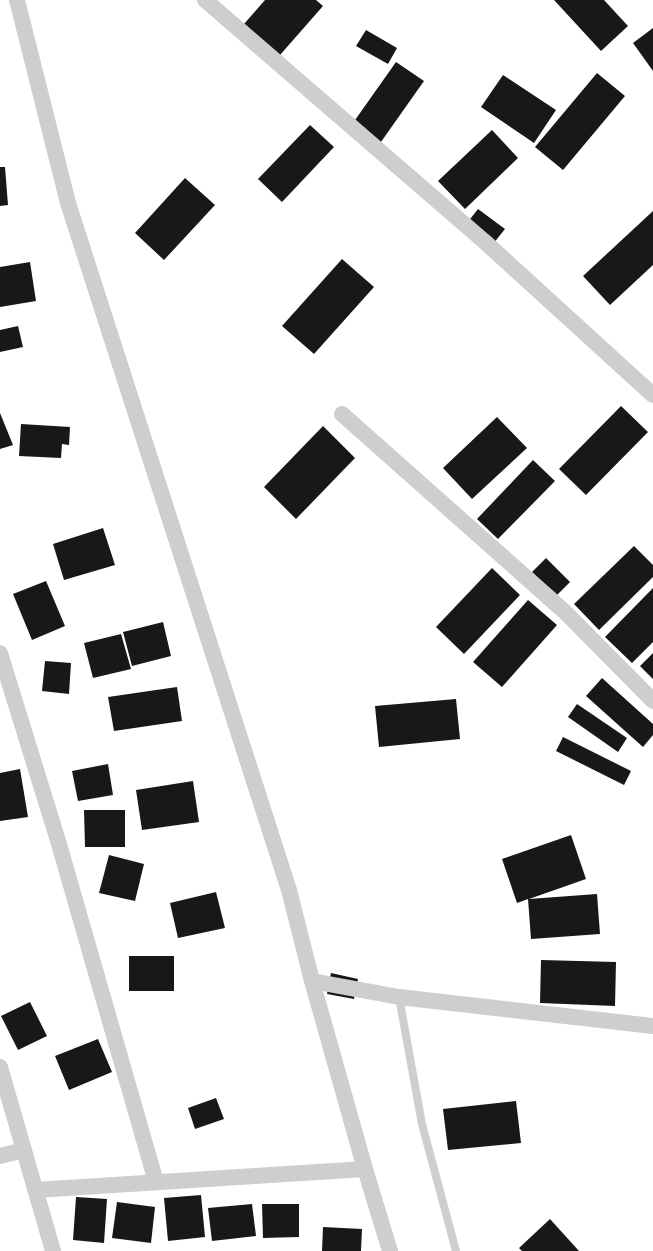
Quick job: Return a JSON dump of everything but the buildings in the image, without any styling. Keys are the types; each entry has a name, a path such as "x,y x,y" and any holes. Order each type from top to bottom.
{"street":[{"path":"17,0 68,203 289,890 312,981 390,1251"},
{"path":"205,0 485,242 653,395"},
{"path":"342,414 566,612 653,701"},
{"path":"0,653 59,844 156,1182"},
{"path":"312,981 399,997 653,1026"},
{"path":"0,1067 53,1251"},
{"path":"0,1156 24,1150"},
{"path":"35,1190 365,1169"}],"lane":[{"path":"399,997 422,1124 456,1251"}]}
